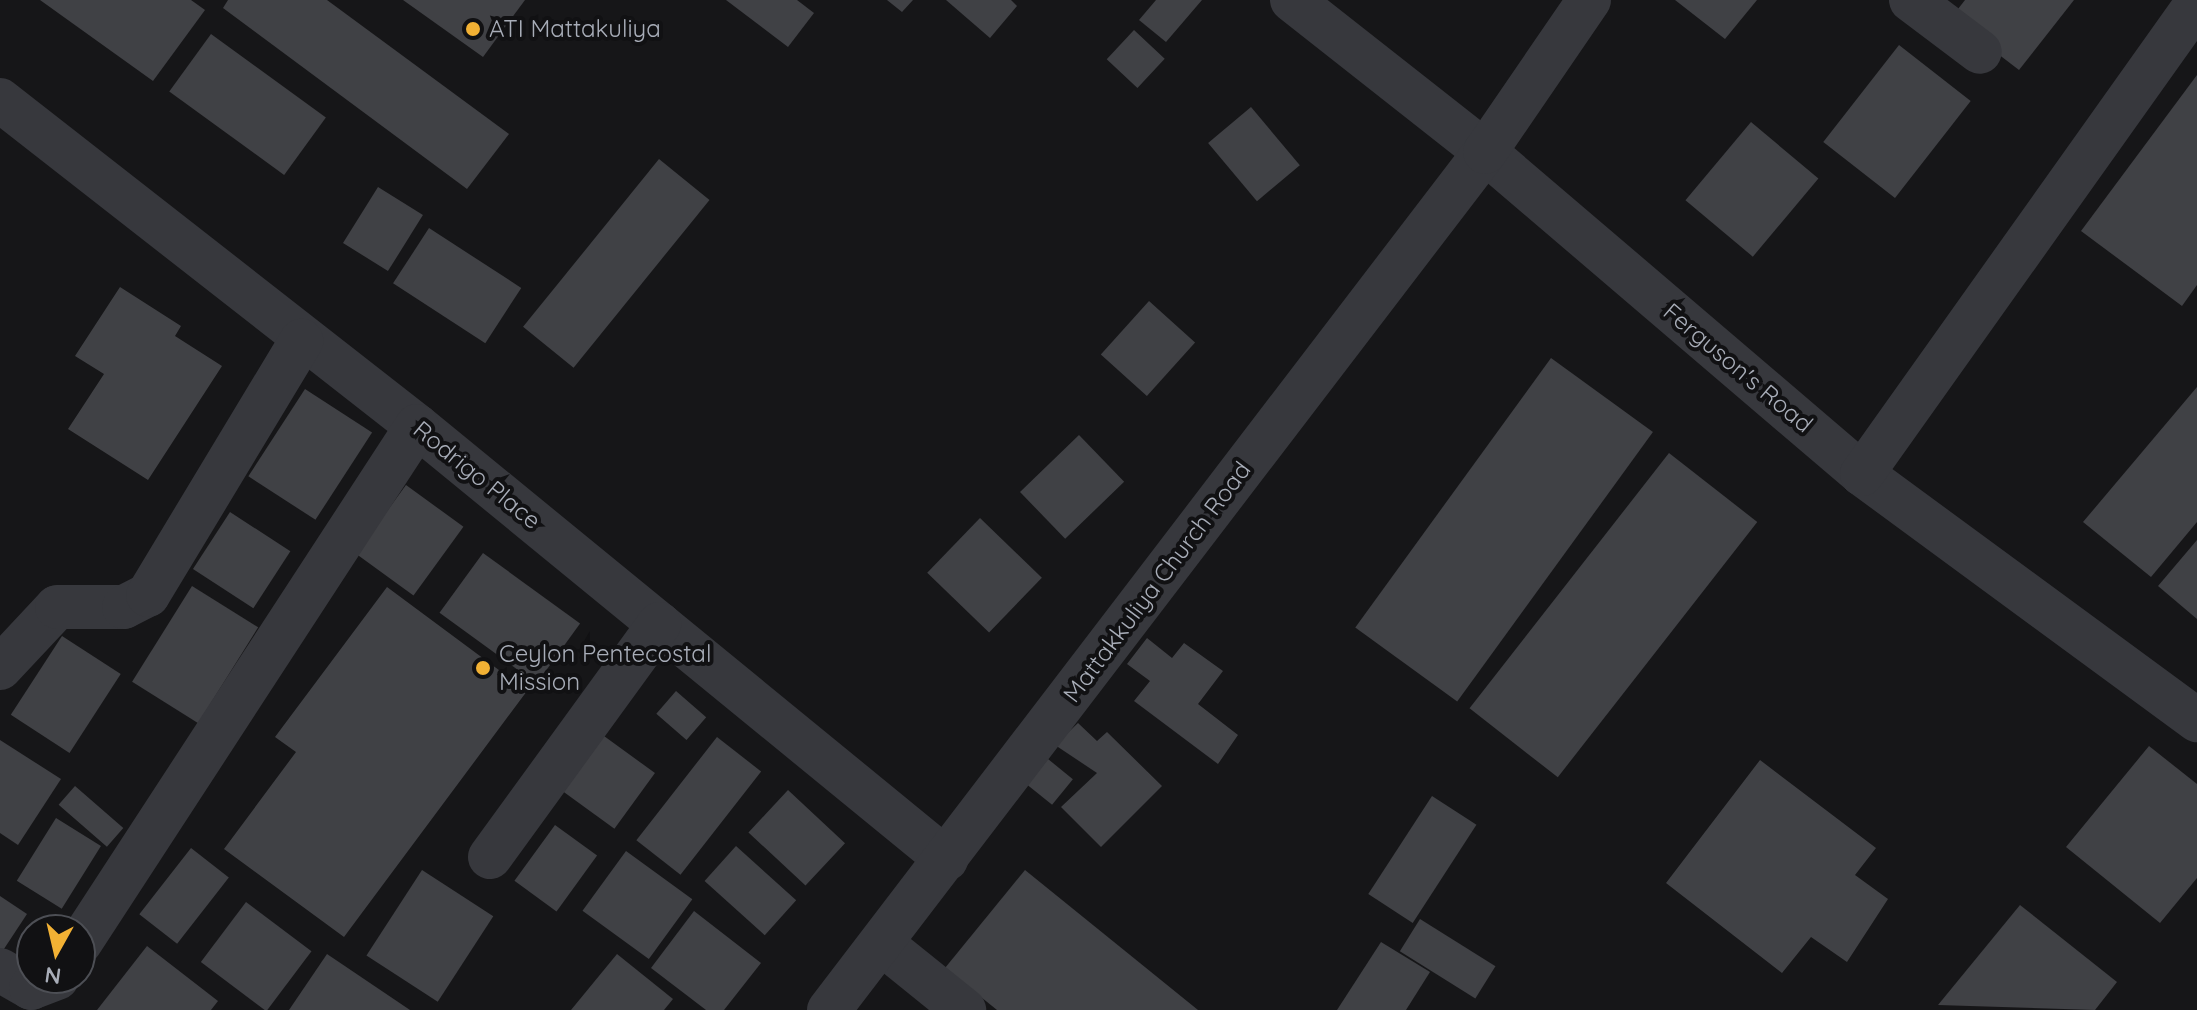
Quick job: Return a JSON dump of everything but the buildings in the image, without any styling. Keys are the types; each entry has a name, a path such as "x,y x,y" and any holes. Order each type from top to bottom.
{"street":[{"name":"Ferguson's Road","path":"1292,0 1485,152 1862,474 2197,720"},
{"name":"Mattakkuliya Church Road","path":"829,1010 1485,152 1589,0"},
{"path":"1911,0 1980,52"},
{"path":"1862,474 2197,3"},
{"name":"Rodrigo Place","path":"0,100 301,341 417,426 946,859"},
{"path":"0,668 57,607 124,607 148,595 301,341"},
{"path":"96,918 417,426"},
{"path":"490,857 659,624"},
{"path":"881,943 964,1010"}],"place":[{"name":"ATI Mattakuliya","path":"473,29"},
{"name":"Ceylon Pentecostal Mission","path":"483,668"}]}
